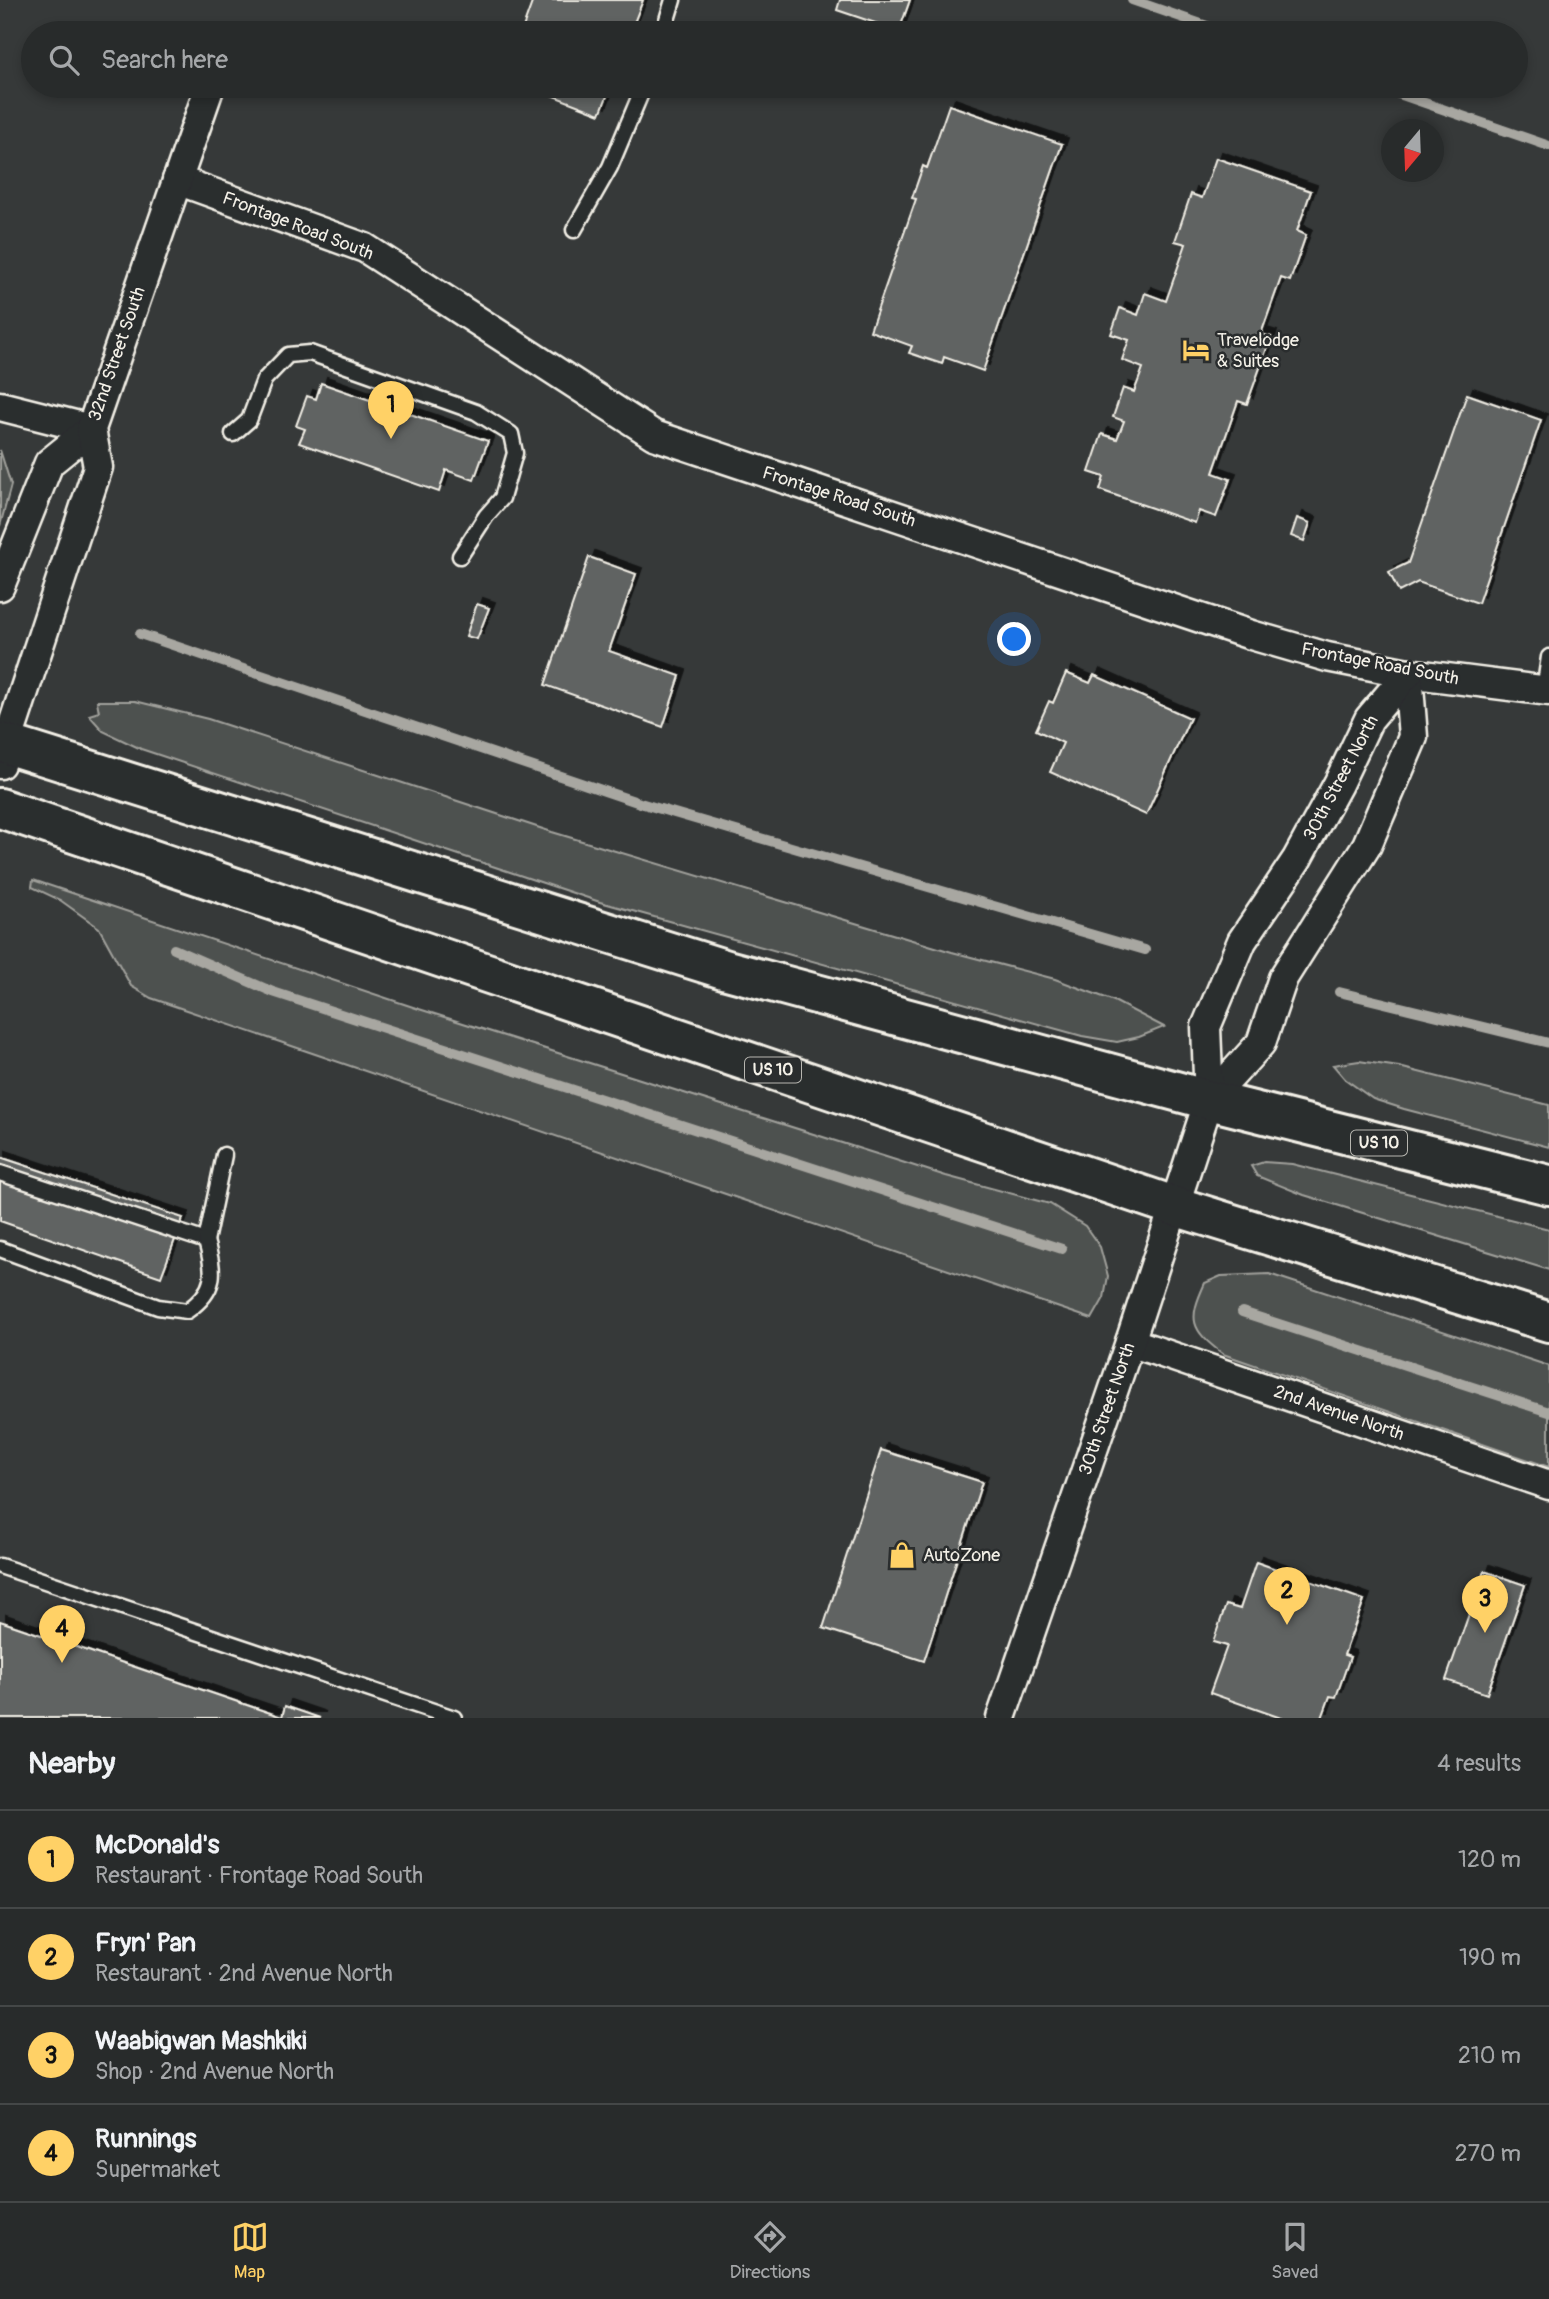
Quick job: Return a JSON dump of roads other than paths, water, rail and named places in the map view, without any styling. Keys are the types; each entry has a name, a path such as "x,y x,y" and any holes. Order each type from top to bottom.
{"main road":[{"name":"US 10","path":"2,750 727,970 1209,1100 1549,1185"},
{"name":"US 10","path":"0,808 1174,1206 1549,1322"}],"street":[{"name":"32nd Street South","path":"2,750 98,467 91,429 206,98"},
{"name":"Frontage Road South","path":"177,180 365,248 654,435 1251,635 1327,657 1408,673 1546,691"},
{"path":"0,406 91,429"},
{"path":"0,586 49,463 91,429"},
{"name":"30th Street North","path":"1209,1100 1261,1043 1283,978 1367,845 1413,737 1408,673"},
{"name":"30th Street North","path":"1001,1718 1130,1342 1209,1100 1206,1027 1242,941 1297,859 1338,784 1369,719 1408,673"},
{"name":"2nd Avenue North","path":"1130,1342 1549,1485"}],"lane":[{"path":"667,21 673,0"},
{"path":"574,230 610,167 639,98"},
{"path":"233,434 249,421 264,380 288,355 310,352 476,412 511,435 516,453 502,498 486,516 460,556"},
{"path":"1546,691 1549,657"},
{"path":"0,1249 158,1307 187,1311 201,1301 211,1286 213,1264 205,1241 224,1155"},
{"path":"0,1172 205,1241"},
{"path":"0,1566 454,1718"}],"waterway":[{"path":"1132,0 1192,21"},
{"path":"1411,98 1549,146"},
{"path":"140,634 640,803 1145,950"},
{"path":"174,949 273,992 1062,1249"},
{"path":"1339,992 1549,1043"},
{"path":"1242,1312 1549,1412"}],"place":[{"name":"Travelodge & Suites","path":"1196,350"},
{"name":"McDonald's","path":"391,439"},
{"name":"AutoZone","path":"902,1555"},
{"name":"Fryn' Pan","path":"1287,1625"},
{"name":"Waabigwan Mashkiki","path":"1485,1633"},
{"name":"Runnings","path":"62,1663"}]}
